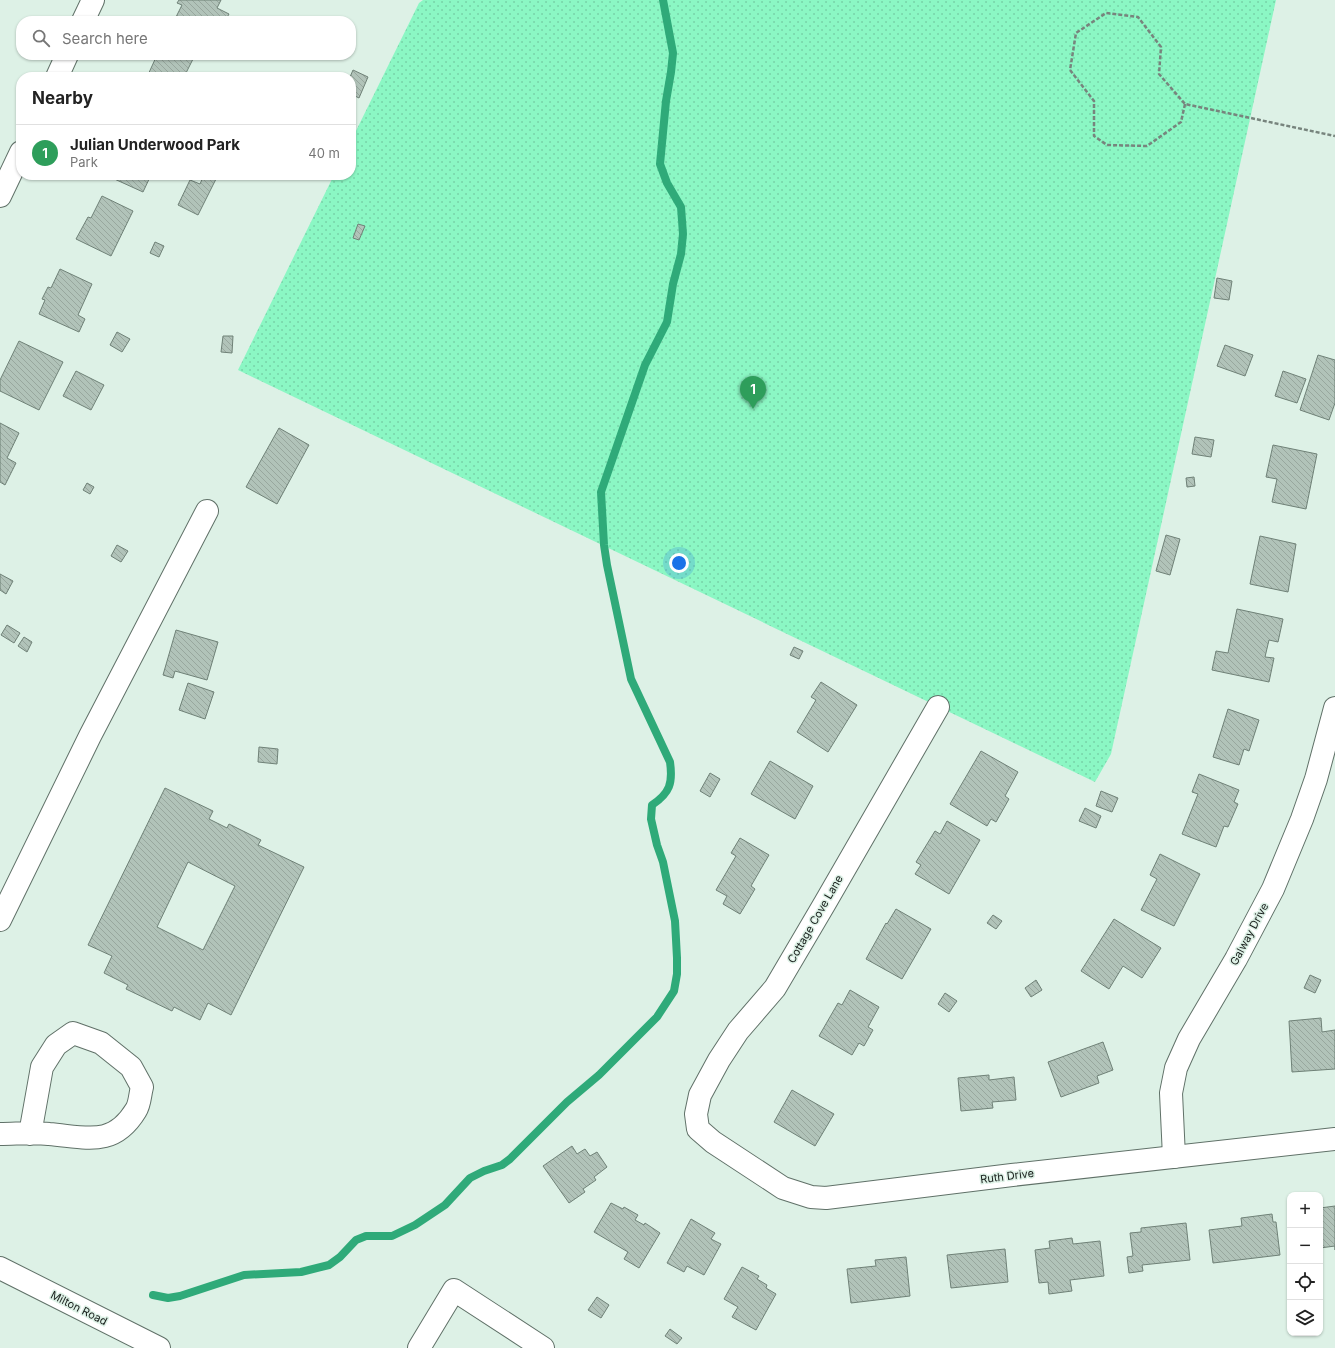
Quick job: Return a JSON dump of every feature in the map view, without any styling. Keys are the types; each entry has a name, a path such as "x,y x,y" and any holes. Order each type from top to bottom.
{"street":[{"path":"85,16 93,0"},
{"path":"59,72 65,60"},
{"path":"0,196 16,162"},
{"path":"0,920 90,736 207,511"},
{"name":"Cottage Cove Lane","path":"698,1128 696,1114 700,1095 719,1060 738,1032 774,988 825,903 938,707"},
{"name":"Galway Drive","path":"1174,1157 1171,1093 1176,1068 1189,1039 1236,959 1273,889 1302,819 1316,779 1335,708"},
{"path":"0,1134 30,1134 47,1134 92,1139 109,1136 122,1127 136,1109 142,1086 131,1067 101,1043 73,1033 56,1045 42,1067 30,1134"},
{"name":"Ruth Drive","path":"698,1128 713,1142 783,1188 811,1197 826,1198 1335,1138"},
{"name":"Milton Road","path":"0,1268 152,1347"},
{"path":"419,1348 454,1290 543,1348"}],"path":[{"path":"1186,104 1182,122 1147,146 1107,145 1094,136 1094,101 1070,70 1076,33 1106,13 1138,16 1160,47 1159,74 1186,104 1335,136"}],"green space":[{"path":"423,0 1276,0 1111,754 1095,782 238,370 332,180 356,180 356,131 419,3"}],"building":[{"path":"179,0 221,0 217,8 229,14 228,16 176,16 182,5 177,3"},
{"path":"155,60 192,60 186,72 149,72"},
{"path":"353,70 368,77 359,98 356,96 356,72 352,72"},
{"path":"117,180 149,180 143,192"},
{"path":"190,180 200,184 202,180 216,180 198,215 178,205"},
{"path":"102,196 133,211 111,256 76,239 88,217 91,218"},
{"path":"358,224 365,226 359,240 353,238"},
{"path":"155,242 164,246 159,257 150,253"},
{"path":"60,269 92,284 78,315 85,319 79,332 39,314 45,300 42,299 48,287 51,288"},
{"path":"1217,278 1232,281 1229,300 1214,298"},
{"path":"117,332 130,339 122,352 110,345"},
{"path":"223,336 233,336 232,353 221,352"},
{"path":"19,341 63,362 39,410 0,391 0,380"},
{"path":"1225,345 1253,355 1245,376 1217,366"},
{"path":"1318,355 1335,360 1335,403 1329,420 1300,410"},
{"path":"76,371 104,385 91,410 63,396"},
{"path":"1283,371 1306,379 1297,403 1275,396"},
{"path":"0,423 19,433 7,458 16,463 5,485 0,482"},
{"path":"279,428 309,445 277,504 246,487"},
{"path":"1195,437 1214,440 1211,457 1192,454"},
{"path":"1273,445 1317,454 1306,509 1272,502 1277,479 1266,477"},
{"path":"1194,477 1195,486 1187,487 1186,478"},
{"path":"87,483 94,487 90,494 83,490"},
{"path":"1166,535 1180,539 1170,575 1156,571"},
{"path":"1260,536 1296,544 1288,592 1250,584"},
{"path":"117,545 128,551 121,562 111,556"},
{"path":"0,574 13,581 6,594 0,590"},
{"path":"1237,609 1283,619 1278,642 1269,640 1265,657 1274,658 1269,682 1212,670 1216,651 1228,653"},
{"path":"7,625 20,633 14,643 1,635"},
{"path":"176,630 218,642 207,680 175,671 173,678 163,675"},
{"path":"24,637 32,642 27,652 18,646"},
{"path":"794,647 803,651 799,659 790,655"},
{"path":"821,682 857,705 828,752 797,732 816,700 811,697"},
{"path":"188,683 214,692 205,719 179,710"},
{"path":"1228,709 1259,720 1249,751 1244,749 1239,765 1213,757"},
{"path":"259,747 278,749 277,764 258,762"},
{"path":"981,751 1018,772 1005,796 1009,799 996,822 991,819 987,826 950,804"},
{"path":"770,761 813,786 795,819 751,794"},
{"path":"710,773 720,779 710,797 700,791"},
{"path":"1199,774 1239,790 1234,802 1238,804 1228,827 1224,826 1216,847 1182,834 1198,794 1192,792"},
{"path":"165,788 213,811 209,819 227,828 229,824 261,840 258,845 304,867 231,1015 208,1003 200,1020 174,1007 172,1011 126,989 128,985 104,973 112,956 88,945","holes":["188,862 235,886 203,950 157,927"]},
{"path":"1101,791 1118,798 1112,812 1096,806"},
{"path":"1085,808 1101,816 1096,828 1079,821"},
{"path":"947,821 980,840 949,894 915,874 921,865 916,862 935,831 940,834"},
{"path":"740,838 769,855 751,886 755,889 740,914 723,904 727,896 716,890 736,856 731,853"},
{"path":"1160,854 1200,874 1174,926 1141,910 1157,879 1150,875"},
{"path":"896,909 931,929 902,979 866,959 886,923 887,924"},
{"path":"993,915 1002,921 996,929 987,923"},
{"path":"1114,919 1161,948 1142,978 1123,966 1109,989 1081,971"},
{"path":"1310,975 1321,980 1315,993 1304,988"},
{"path":"1036,980 1042,990 1031,997 1025,988"},
{"path":"850,990 879,1007 868,1027 873,1030 864,1046 859,1043 852,1055 819,1036 838,1003 842,1005"},
{"path":"945,993 957,1001 949,1012 938,1004"},
{"path":"1321,1018 1322,1032 1335,1030 1335,1069 1292,1072 1289,1021"},
{"path":"1103,1042 1113,1070 1097,1076 1099,1083 1061,1097 1048,1062"},
{"path":"989,1075 989,1080 1014,1077 1016,1100 992,1102 993,1108 961,1111 958,1078"},
{"path":"792,1090 834,1114 815,1146 774,1122"},
{"path":"572,1146 577,1154 585,1149 590,1156 597,1152 607,1167 594,1177 596,1180 583,1189 585,1192 569,1203 543,1166"},
{"path":"611,1203 623,1209 624,1207 638,1215 635,1220 644,1225 645,1223 660,1233 639,1268 624,1259 628,1252 594,1232"},
{"path":"1335,1206 1335,1246 1323,1248 1323,1208"},
{"path":"1272,1214 1273,1222 1276,1222 1280,1255 1213,1263 1209,1230 1242,1226 1241,1218"},
{"path":"691,1219 715,1233 711,1239 721,1244 704,1275 687,1266 684,1272 667,1263"},
{"path":"1186,1223 1190,1260 1142,1265 1143,1271 1129,1273 1127,1257 1133,1256 1130,1233 1141,1232 1141,1228"},
{"path":"1072,1238 1073,1244 1100,1241 1104,1276 1070,1280 1072,1291 1049,1294 1048,1282 1039,1283 1035,1250 1050,1248 1049,1241"},
{"path":"1005,1249 1008,1282 951,1288 947,1255"},
{"path":"906,1257 910,1296 851,1303 847,1269 876,1266 875,1260"},
{"path":"742,1267 759,1276 757,1279 767,1285 766,1288 776,1294 756,1330 732,1317 738,1307 724,1299"},
{"path":"597,1297 609,1305 601,1318 588,1310"},
{"path":"670,1329 682,1338 677,1344 665,1336"}],"waterway":[{"path":"153,1295 168,1298 180,1296 244,1275 301,1272 329,1265 340,1257 356,1240 366,1236 392,1236 415,1225 445,1205 470,1178 484,1171 502,1165 510,1159 567,1102 599,1075 657,1017 674,991 677,974 675,921 663,862 657,845 651,819 652,805 663,796 669,787 671,776 670,762 631,679 607,565 604,545 601,492 645,365 667,322 673,284 681,254 683,234 681,207 667,183 660,164 666,101 673,53 663,0"}],"place":[{"name":"Julian Underwood Park","path":"753,409"}]}
